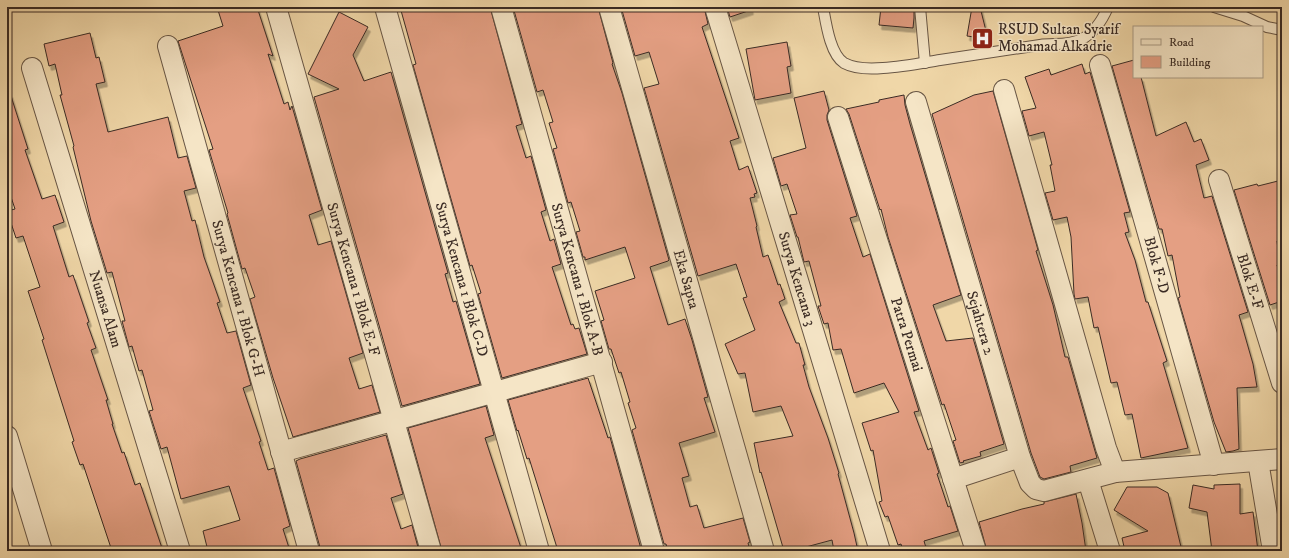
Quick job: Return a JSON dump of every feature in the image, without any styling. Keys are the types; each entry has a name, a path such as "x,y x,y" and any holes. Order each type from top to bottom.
{"street":[{"name":"Surya Kencana 1 Blok E-F","path":"276,7 431,551"},
{"name":"Surya Kencana 1 Blok C-D","path":"385,7 539,551"},
{"name":"Surya Kencana 1 Blok A-B","path":"501,7 654,551"},
{"name":"Eka Sapta","path":"608,7 764,551"},
{"name":"Surya Kencana 3","path":"715,7 880,551"},
{"name":"Surya Kencana 1 Blok G-H","path":"168,46 309,551"},
{"name":"Blok F-D","path":"1100,65 1214,465"},
{"name":"Nuansa Alam","path":"32,68 180,551"},
{"path":"1004,90 1106,448 1115,472"},
{"name":"Sejahtera 2","path":"916,102 1020,457 1030,483 1036,489 1044,491 1115,472 1282,459"},
{"name":"Patra Permai","path":"838,117 976,551"},
{"name":"Blok E-F","path":"1219,180 1282,383"},
{"path":"281,452 602,362"},
{"path":"7,436 42,551"},
{"path":"953,479 1020,457"},
{"path":"1258,461 1273,551"},
{"path":"1088,480 1110,551"}],"lane":[{"path":"823,7 831,43 836,55 844,62 853,66 875,68 925,63 1042,45 1067,44 1081,40 1092,33 1100,23 1108,7"},
{"path":"920,7 925,63"},
{"path":"1214,7 1243,16 1267,27 1282,30"}],"building":[{"path":"217,7 257,7 273,56 268,54 284,104 288,102 290,110 292,106 322,210 309,215 318,245 331,241 363,353 349,358 359,389 372,385 380,412 293,437 273,378 250,299 255,297 245,268 242,269 227,214 228,213 209,150 213,149 178,41 223,26"},
{"path":"400,7 490,7 522,124 516,126 526,158 531,156 546,210 541,212 550,241 554,239 561,264 552,267 571,325 573,324 575,329 579,328 587,354 502,378 478,294 481,293 472,265 470,266 413,65 416,64"},
{"path":"513,7 598,7 613,63 612,64 622,93 669,260 650,267 668,325 685,319 708,397 704,398 715,432 679,443 689,476 682,478 690,507 697,505 704,528 743,518 750,542 748,543 750,551 668,551 666,544 664,544 632,430 636,428 628,403 630,402 621,372 619,373 611,349 609,349 601,321 604,320 595,291 635,278 625,247 585,260 585,257 583,257 576,232 580,231 571,202 568,203 553,149 557,148 549,123 553,122 543,90 537,92"},
{"path":"621,7 658,7 660,11 672,7 704,7 708,24 702,27 739,138 730,141 739,170 748,166 757,193 754,194 755,197 750,198 763,257 768,255 778,285 780,284 785,299 779,302 796,343 799,343 809,387 839,473 838,474 858,551 834,551 832,540 791,551 784,551 761,472 760,473 754,443 793,436 781,406 753,412 745,373 738,374 725,344 755,330 743,298 747,297 736,264 698,276 644,88 659,84 649,52 635,56"},
{"path":"727,7 750,7 751,10 730,17"},
{"path":"881,7 914,7 913,28 879,25"},
{"path":"972,7 980,7 988,39 967,36"},
{"path":"339,12 368,27 353,55 364,81 391,72 448,273 445,274 453,302 456,301 480,384 402,406 314,97 339,89 308,74"},
{"path":"90,33 96,58 99,57 105,82 96,84 108,132 168,117 178,158 187,156 196,188 184,191 192,221 195,220 204,257 220,302 217,303 227,333 236,331 251,385 243,388 261,441 259,442 268,470 274,468 290,526 283,529 290,551 208,551 203,531 240,520 229,486 181,499 167,447 161,449 149,411 153,410 142,370 139,371 132,346 129,347 122,321 125,321 112,272 107,273 91,221 74,146 60,95 62,95 55,64 49,66 44,44"},
{"path":"787,42 791,66 787,67 791,93 755,100 746,49"},
{"path":"1133,60 1133,78 1141,78 1156,136 1186,122 1194,142 1201,139 1209,160 1196,165 1204,198 1212,196 1248,312 1239,315 1253,364 1257,387 1237,388 1239,449 1233,451 1226,452 1214,422 1178,298 1180,297 1172,255 1168,256 1162,229 1159,229 1112,66"},
{"path":"1082,64 1085,74 1090,72 1130,212 1124,213 1129,232 1125,233 1135,260 1146,302 1148,302 1167,361 1163,363 1188,448 1141,458 1132,414 1125,415 1117,382 1111,383 1098,327 1094,328 1088,297 1075,299 1071,237 1067,217 1053,220 1045,193 1055,191 1050,165 1052,165 1044,132 1029,136 1022,111 1036,108 1025,77 1049,69 1051,75"},
{"path":"824,91 829,110 827,120 857,216 850,218 863,257 870,254 919,411 914,412 928,450 931,448 939,473 937,474 958,531 924,541 927,551 903,551 901,544 898,545 888,516 885,517 879,502 882,501 873,450 871,451 862,423 899,412 884,383 854,393 841,349 833,350 828,323 824,324 818,306 821,306 809,261 804,262 798,237 790,215 797,214 787,184 781,186 773,158 806,148 794,98"},
{"path":"993,91 1038,250 1036,251 1053,305 1065,357 1068,357 1097,458 1070,466 1071,472 1044,479 1040,477 1031,453 932,114 974,95"},
{"path":"10,93 28,149 25,150 42,199 55,195 64,222 53,226 69,277 73,275 89,322 87,323 96,348 91,350 108,400 106,400 112,424 122,453 124,452 135,485 140,483 163,551 112,551 83,464 80,465 72,442 74,441 42,340 44,339 28,291 40,287 23,236 16,238 7,211 15,209 7,185 7,94"},
{"path":"904,95 910,124 961,295 933,305 946,341 973,338 1004,444 980,452 981,456 960,463 953,441 956,440 944,404 942,405 888,237 881,209 880,210 849,114 846,109"},
{"path":"1282,180 1282,240 1277,241 1280,265 1277,265 1282,282 1282,301 1270,305 1234,190"},
{"path":"588,378 608,438 610,437 641,549 635,551 558,551 529,458 527,459 508,400"},
{"path":"486,406 494,435 485,438 522,551 442,551 408,428"},
{"path":"386,435 403,494 391,498 401,529 412,525 419,551 321,551 296,461"},
{"path":"1240,484 1240,514 1253,512 1258,551 1212,551 1207,512 1189,508 1193,485 1214,489 1214,485"},
{"path":"1127,487 1157,487 1168,493 1182,551 1125,551 1122,538 1148,531 1114,510"},
{"path":"1076,494 1086,551 987,551 979,522"}],"place":[{"name":"RSUD Sultan Syarif Mohamad Alkadrie","path":"983,38"}]}
